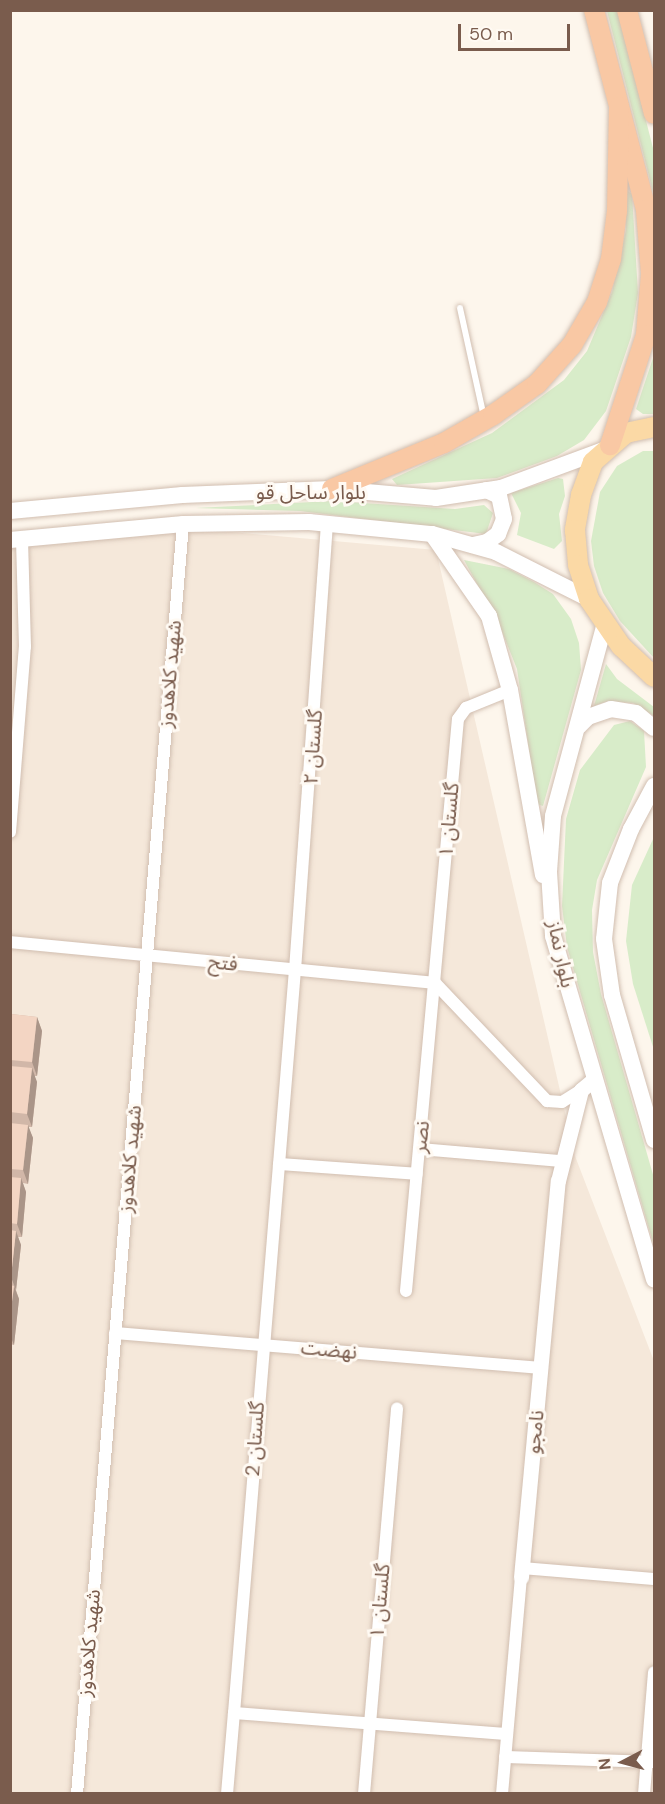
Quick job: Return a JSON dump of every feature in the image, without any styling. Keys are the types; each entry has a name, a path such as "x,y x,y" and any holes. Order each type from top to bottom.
{"highway":[{"path":"594,10 646,210 651,274 646,335 607,447"},
{"path":"627,10 654,114"},
{"path":"332,489 444,443 485,420 537,384 572,345 597,302 611,259 617,211 619,107"}],"main road":[{"path":"654,427 626,433 607,447 593,462 580,495 575,530 578,565 589,599 621,646 654,676"},
{"name":"بلوار ساحل قو","path":"10,511 182,495 332,489 436,498 486,490 607,447"},
{"path":"472,545 487,543 498,534 504,519 499,496 486,490"},
{"name":"بلوار ساحل قو","path":"16,540 183,524 327,524 432,534 496,552 589,599"},
{"path":"432,534 489,616 510,690 554,936"},
{"name":"بلوار نماز","path":"605,623 553,816 549,872 554,936 587,1085 654,1279"},
{"path":"579,726 599,711 618,709 636,713 654,728"},
{"path":"654,786 631,829 610,883 604,939 612,995 654,1140"}],"street":[{"name":"شهید کلاهدوز","path":"77,1794 183,524"},
{"name":"گلستان ۲","path":"279,1164 327,524"},
{"path":"10,832 25,648 16,540"},
{"name":"گلستان ۱","path":"435,983 458,719 466,708 510,690"},
{"name":"فتح","path":"10,942 435,983"},
{"path":"435,983 547,1101 562,1102 587,1085"},
{"name":"نصر","path":"406,1292 435,983"},
{"name":"نامجو","path":"502,1794 561,1161 587,1085"},
{"path":"420,1149 561,1161"},
{"path":"279,1164 417,1174"},
{"name":"گلستان 2","path":"227,1794 262,1344 279,1164"},
{"name":"نهضت","path":"115,1334 542,1368"},
{"name":"گلستان ۱","path":"364,1794 397,1408"},
{"path":"521,1573 654,1579"},
{"path":"644,1794 651,1762 654,1672"},
{"path":"234,1713 506,1734"},
{"path":"505,1757 651,1762"}],"lane":[{"path":"460,308 485,420"}],"shaded area":[{"path":"209,530 436,550 575,1156 654,1361 654,1793 11,1793 10,545"}],"green space":[{"path":"607,11 618,11 654,152 654,196"},
{"path":"626,190 632,194 638,293 631,337 606,411 584,440 557,456 497,478 397,485 392,479 492,433 564,380 587,351 612,292 626,230"},
{"path":"654,355 654,414 643,414 636,409"},
{"path":"643,451 654,451 654,658 620,621 603,593 594,566 591,541 600,492 617,466"},
{"path":"558,478 563,479 565,496 559,514 562,541 554,549 517,535 521,513 511,493"},
{"path":"332,501 455,509 484,505 493,513 486,534 300,511 195,508"},
{"path":"464,560 509,569 553,594 571,619 579,643 581,670 543,806 537,804 517,669 499,624"},
{"path":"606,664 617,679 654,707 654,716 633,703 608,701 594,706"},
{"path":"630,721 644,731 646,767 597,880 592,910 593,952 601,994 654,1178 654,1246 567,947 562,906 566,819 580,770 614,725"},
{"path":"654,837 654,1050 633,984 626,941 632,885"}],"building":[{"path":"11,1014 37,1017 32,1062 10,1060"},
{"path":"10,1066 32,1068 27,1114 10,1112"},
{"path":"10,1123 28,1125 23,1170 10,1169"},
{"path":"10,1177 21,1178 17,1224 10,1223"},
{"path":"10,1230 16,1231 11,1277 10,1276"},
{"path":"10,1285 14,1286 10,1317"}]}
